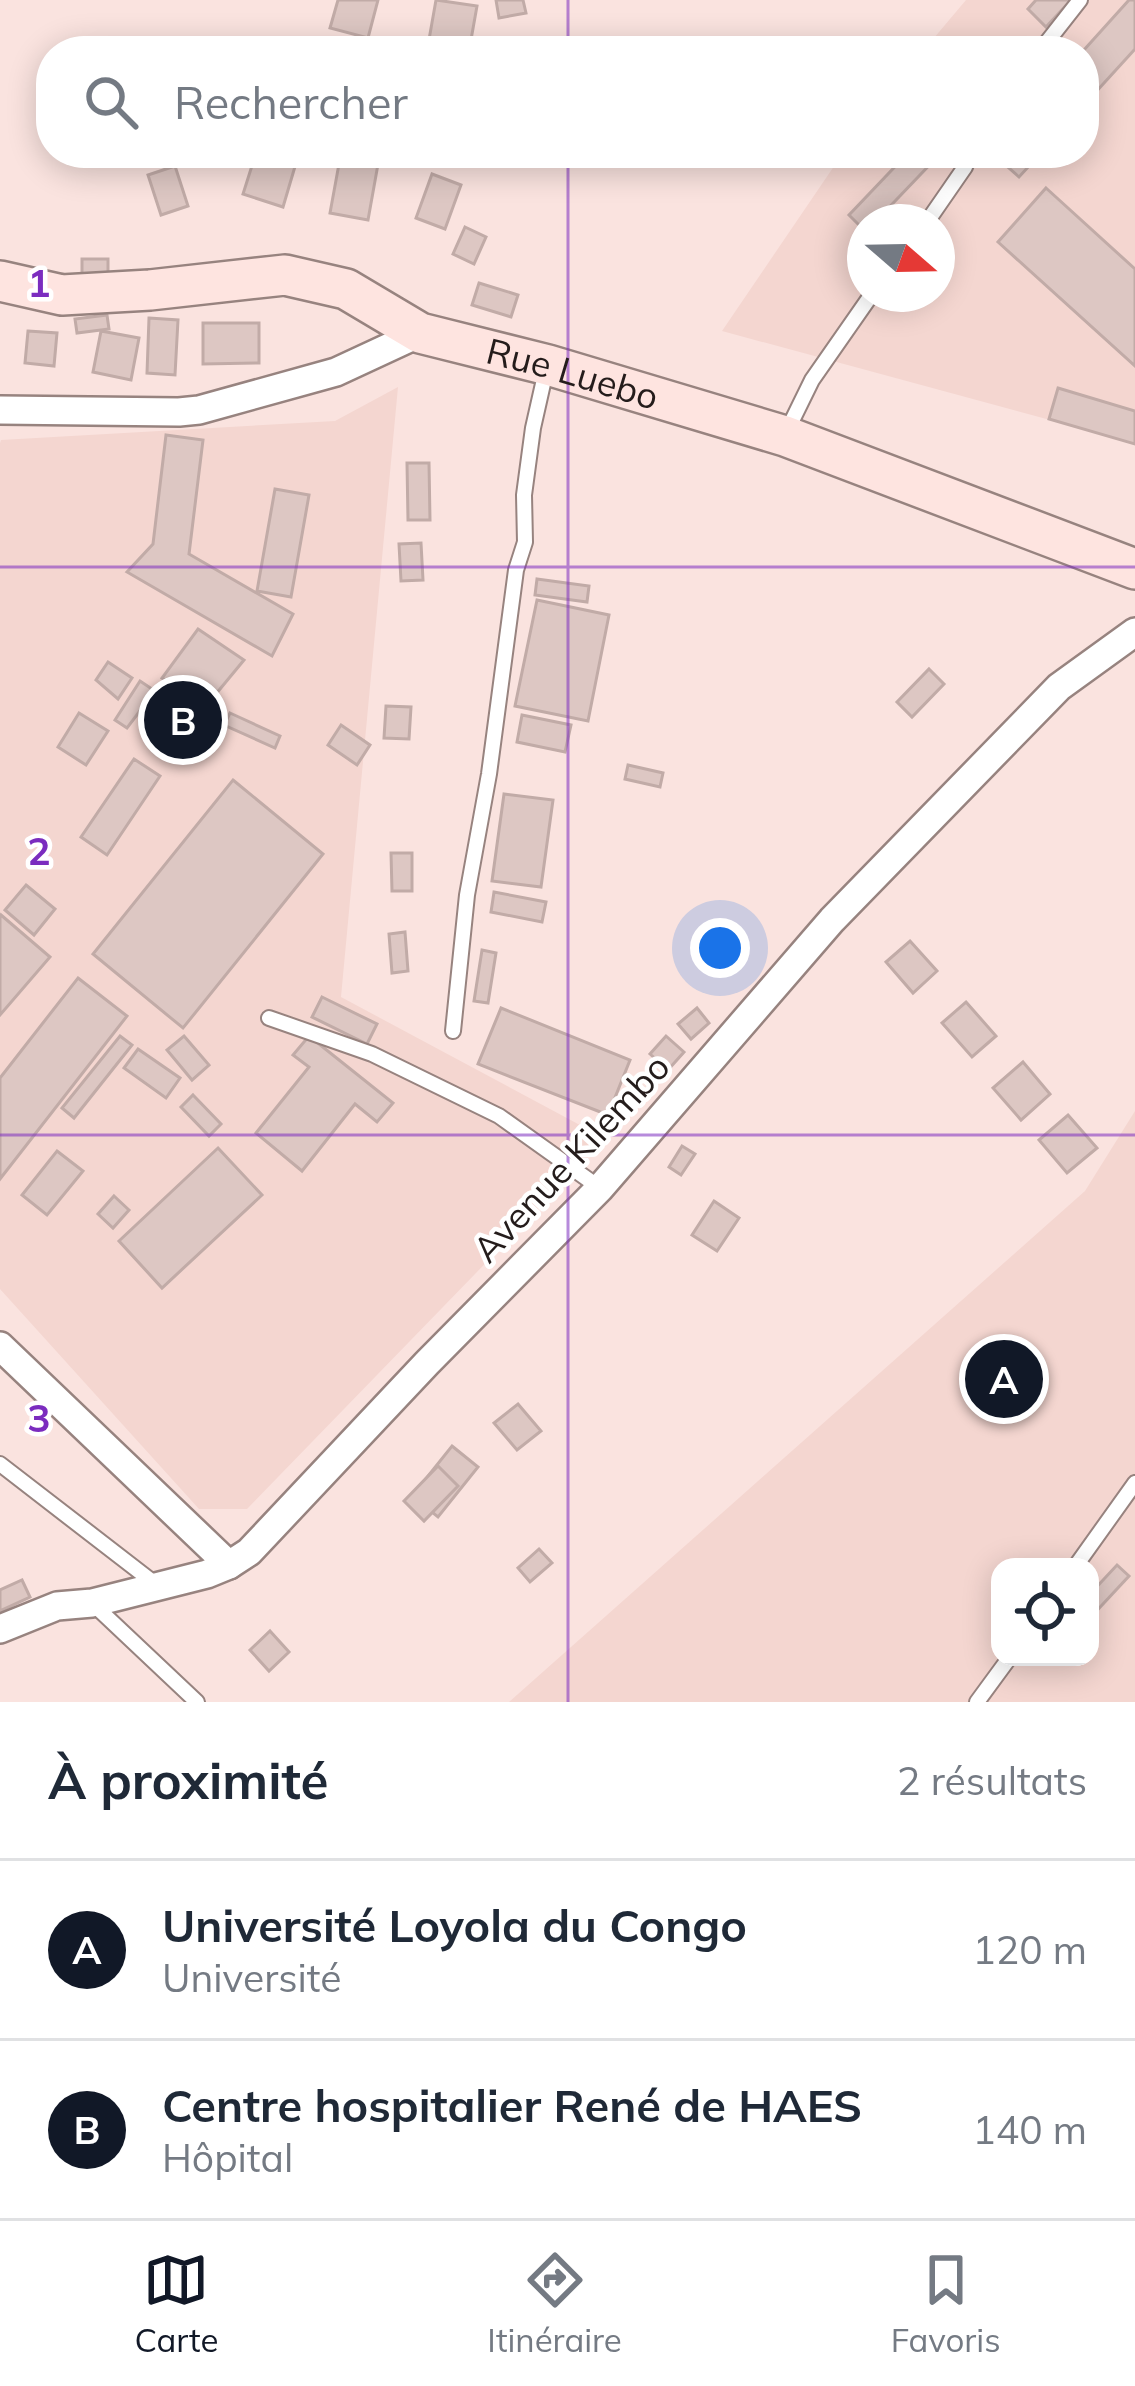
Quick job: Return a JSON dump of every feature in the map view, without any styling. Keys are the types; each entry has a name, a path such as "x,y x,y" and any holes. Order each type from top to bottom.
{"street":[{"name":"Rue Luebo","path":"0,281 62,295 285,275 346,289 420,333 548,365 784,436 1135,569"},
{"path":"0,410 199,410 336,372 420,333"},
{"name":"Avenue Kilembo","path":"0,1629 57,1606 92,1603 229,1565 249,1552 599,1189 832,920 1059,687 1135,632"},
{"path":"0,1346 229,1565"}],"lane":[{"path":"1052,36 1080,0"},
{"path":"940,204 964,168"},
{"path":"784,436 812,380 859,312"},
{"path":"453,1030 467,895 489,774 513,587 525,542 530,450 548,365"},
{"path":"268,1018 372,1054 499,1116 599,1189"},
{"path":"0,1464 158,1586"},
{"path":"1081,1558 1135,1483"},
{"path":"92,1603 197,1702"},
{"path":"977,1702 1003,1666"}],"shaded area":[{"path":"966,0 1135,0 1135,443 722,331 833,168 1099,168 1099,36 936,36"},
{"path":"398,387 341,997 606,1139 247,1509 199,1509 0,1289 0,443 335,421"},
{"path":"1135,1111 1135,1702 509,1702 1085,1191"}],"building":[{"path":"338,0 378,0 369,36 330,28"},
{"path":"436,0 477,6 472,36 430,36"},
{"path":"496,0 523,0 526,13 499,18"},
{"path":"1036,0 1071,0 1046,27 1028,9"},
{"path":"1129,0 1135,0 1135,49 1099,89 1097,36"},
{"path":"176,168 188,206 161,215 148,175"},
{"path":"251,168 295,168 283,207 243,194"},
{"path":"338,168 377,168 368,220 330,213"},
{"path":"894,168 927,168 892,204 859,204"},
{"path":"432,174 461,185 445,229 416,218"},
{"path":"1046,188 1135,269 1135,366 998,242"},
{"path":"465,227 486,237 474,264 453,254"},
{"path":"82,259 108,259 108,274 82,274"},
{"path":"479,283 518,295 511,317 472,305"},
{"path":"107,315 109,329 77,333 75,319"},
{"path":"149,318 178,320 175,375 147,373"},
{"path":"203,323 259,323 259,363 203,364"},
{"path":"28,331 57,333 54,366 25,363"},
{"path":"101,331 139,338 131,380 93,372"},
{"path":"1058,388 1135,411 1135,444 1049,419"},
{"path":"166,435 203,440 189,554 293,614 272,656 127,572 153,544"},
{"path":"407,463 429,463 430,520 408,520"},
{"path":"275,489 309,495 291,597 257,591"},
{"path":"421,543 423,580 401,581 399,544"},
{"path":"537,579 589,586 587,602 535,595"},
{"path":"537,600 609,615 588,721 515,706"},
{"path":"198,629 244,660 206,706 162,678"},
{"path":"108,662 132,678 118,699 96,680"},
{"path":"929,669 944,684 912,717 897,702"},
{"path":"140,681 155,691 127,728 115,720"},
{"path":"386,706 411,707 409,739 384,738"},
{"path":"79,713 108,731 86,765 58,747"},
{"path":"230,713 280,736 275,748 224,725"},
{"path":"522,715 571,725 565,752 517,742"},
{"path":"341,725 370,745 357,765 328,745"},
{"path":"134,759 160,776 107,855 81,837"},
{"path":"628,765 663,773 660,787 625,779"},
{"path":"233,780 323,854 183,1028 93,954"},
{"path":"504,794 553,800 541,887 492,881"},
{"path":"391,853 412,853 412,891 392,891"},
{"path":"26,885 55,909 34,935 5,910"},
{"path":"494,892 546,902 542,922 491,912"},
{"path":"0,917 50,957 0,1015"},
{"path":"405,932 408,971 392,973 389,934"},
{"path":"910,941 937,971 913,993 886,962"},
{"path":"482,950 496,953 488,1003 474,1001"},
{"path":"78,978 127,1016 0,1179 0,1078"},
{"path":"322,997 377,1024 367,1044 312,1017"},
{"path":"966,1002 996,1036 972,1057 942,1023"},
{"path":"501,1008 630,1060 608,1115 478,1064"},
{"path":"697,1008 709,1023 691,1039 678,1024"},
{"path":"120,1036 132,1045 74,1118 62,1108"},
{"path":"184,1036 209,1065 192,1080 167,1050"},
{"path":"309,1036 393,1103 377,1122 355,1104 302,1171 256,1133 309,1067 293,1055"},
{"path":"666,1036 684,1052 668,1070 650,1054"},
{"path":"138,1049 180,1078 166,1098 124,1068"},
{"path":"1023,1062 1050,1094 1021,1120 993,1088"},
{"path":"193,1095 221,1124 209,1136 181,1107"},
{"path":"1068,1115 1097,1148 1067,1173 1039,1140"},
{"path":"682,1146 695,1154 681,1175 669,1167"},
{"path":"218,1148 262,1195 162,1288 119,1241"},
{"path":"57,1151 83,1171 47,1215 22,1195"},
{"path":"114,1196 129,1210 113,1228 98,1214"},
{"path":"714,1201 739,1218 717,1251 692,1235"},
{"path":"518,1404 541,1431 517,1450 494,1423"},
{"path":"452,1446 478,1467 438,1517 412,1496"},
{"path":"438,1466 458,1486 424,1521 404,1501"},
{"path":"539,1549 552,1563 530,1582 518,1568"},
{"path":"1117,1565 1129,1576 1099,1608 1099,1584"},
{"path":"22,1580 30,1597 0,1611 0,1590"},
{"path":"270,1631 289,1652 269,1671 250,1650"}],"place":[{"name":"Centre hospitalier René de HAES","path":"183,720"},
{"name":"Université Loyola du Congo","path":"1004,1379"}]}
